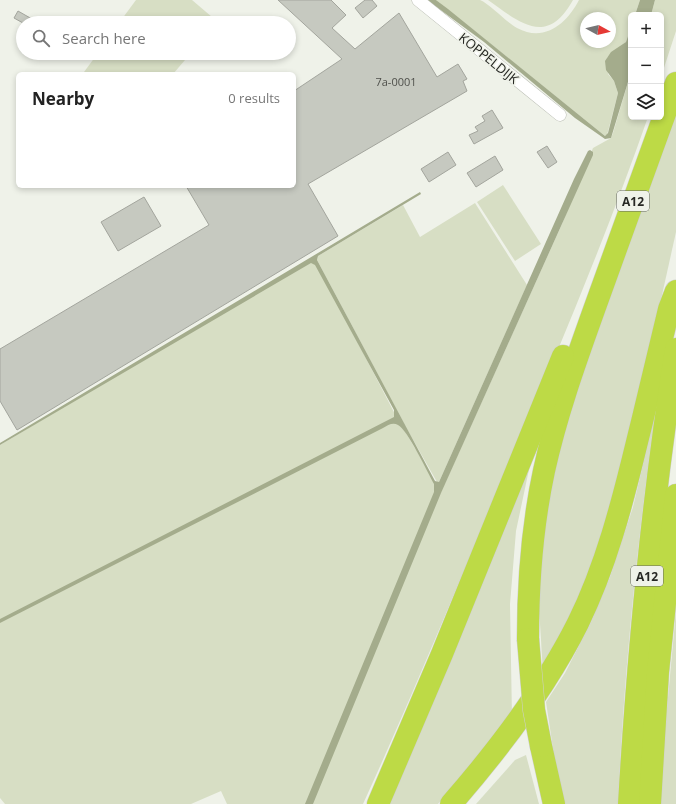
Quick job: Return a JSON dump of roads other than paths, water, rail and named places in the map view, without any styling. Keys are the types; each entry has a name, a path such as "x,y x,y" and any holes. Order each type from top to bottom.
{"highway":[{"name":"A12","path":"554,804 534,710 528,639 528,586 532,545 544,470 552,438 574,367 676,83"},
{"path":"378,804 526,451 589,291 606,278"},
{"path":"451,804 511,730 542,684 578,623 594,587 610,544 624,497 669,309 676,291"},
{"name":"A12","path":"629,804 640,638 656,489 676,349"},
{"name":"A12","path":"650,804 658,672 676,495"}],"street":[{"name":"KOPPELDIJK","path":"418,0 560,115"}]}
